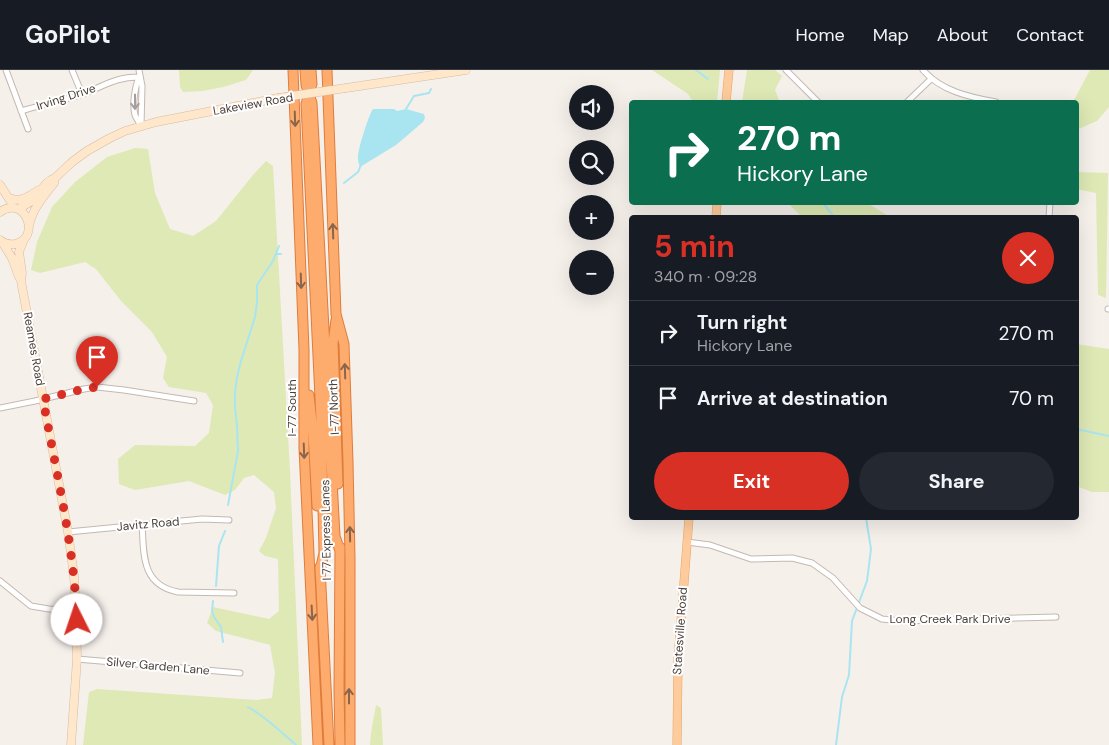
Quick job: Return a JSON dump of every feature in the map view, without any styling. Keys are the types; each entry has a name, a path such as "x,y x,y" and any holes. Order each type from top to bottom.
{"highway":[{"name":"I-77 South","path":"293,70 304,350 304,448 318,745"},
{"path":"305,70 306,85 309,93"},
{"path":"311,70 312,84 306,104 310,119 335,536 340,551"},
{"name":"I-77 North","path":"327,70 336,314 344,344 350,558 350,745"},
{"path":"310,119 322,436 324,553 320,571"},
{"name":"I 77 Express Lanes","path":"336,314 333,343 340,551 340,745"},
{"name":"I 77 Express Lanes","path":"304,350 313,431 329,745"}],"main road":[{"name":"Lakeview Road","path":"16,208 30,203 50,180 96,146 117,134 141,126 278,98 466,70"},
{"path":"726,100 729,70"},
{"name":"Lakeview Road","path":"24,239 28,234 30,219 35,209 54,183 55,178"},
{"path":"0,185 16,208 26,216 29,227"},
{"path":"9,198 19,200 27,198 45,186"},
{"path":"0,212 16,208"},
{"path":"1,241 13,244 24,239"},
{"name":"Reames Road","path":"21,281 22,273 19,257 24,239"},
{"name":"Reames Road","path":"1,241 12,258 21,281 68,532 74,576 77,659 71,745"},
{"name":"Statesville Road","path":"677,745 678,660 689,520"}],"street":[{"path":"6,70 28,129"},
{"path":"72,70 82,94"},
{"path":"139,70 139,77 135,86 134,110 141,126"},
{"path":"786,70 816,100"},
{"path":"923,70 931,79 949,90 987,100"},
{"name":"Irving Drive","path":"21,111 82,94 113,80 139,77"},
{"path":"909,100 931,79"},
{"path":"0,408 97,387 194,401"},
{"name":"Javitz Road","path":"68,532 202,519 229,520"},
{"path":"142,524 146,567 152,578 164,588 184,593 234,594"},
{"name":"Long Creek Park Drive","path":"687,542 710,545 750,559 792,558 812,562 833,578 860,608 882,619 901,621 1056,618"},
{"path":"0,581 31,606 76,610"},
{"name":"Silver Garden Lane","path":"77,659 240,673"}],"green space":[{"path":"179,70 253,70 246,80 203,91 183,92 180,87"},
{"path":"652,70 720,70 717,100 692,100 688,94"},
{"path":"747,70 775,70 782,76 775,90 779,100 742,100"},
{"path":"1090,70 1109,70 1109,107 1097,121 1079,129 1079,100 1074,100"},
{"path":"135,148 148,149 155,193 170,229 193,236 216,221 266,161 273,166 290,471 302,745 83,745 89,692 97,689 256,700 272,698 275,673 270,645 216,631 207,623 213,607 269,619 279,611 278,559 265,556 259,551 266,538 276,508 274,492 254,475 244,478 235,490 225,495 189,481 135,490 119,484 118,459 135,445 195,446 209,433 213,405 206,393 169,387 163,378 167,357 152,332 121,301 96,269 85,262 40,273 31,270 37,242 52,207 75,182 107,157"},
{"path":"1079,172 1108,173 1106,298 1098,295 1096,193 1079,190"},
{"path":"790,205 870,205 887,215 800,215"},
{"path":"1079,344 1109,349 1109,492 1092,492 1079,487"},
{"path":"376,705 381,708 383,745 370,745"}],"water":[{"path":"373,109 394,109 397,111 406,109 424,114 425,118 423,122 396,145 360,167 358,162 359,149"}],"waterway":[{"path":"696,70 708,79"},
{"path":"406,109 414,96 429,93 431,89"},
{"path":"344,183 358,172 361,165"},
{"path":"824,205 833,215"},
{"path":"228,505 238,451 235,408 237,377 255,317 257,285 273,261 279,246"},
{"path":"276,254 281,254"},
{"path":"1079,430 1109,436"},
{"path":"836,745 842,697 849,675 852,621 867,581 871,549 866,520"},
{"path":"216,586 219,546 225,531"},
{"path":"213,601 212,611 221,627 223,642"},
{"path":"248,707 267,720 296,745"}],"route":[{"path":"77,620 71,550 43,399 97,387"}]}
